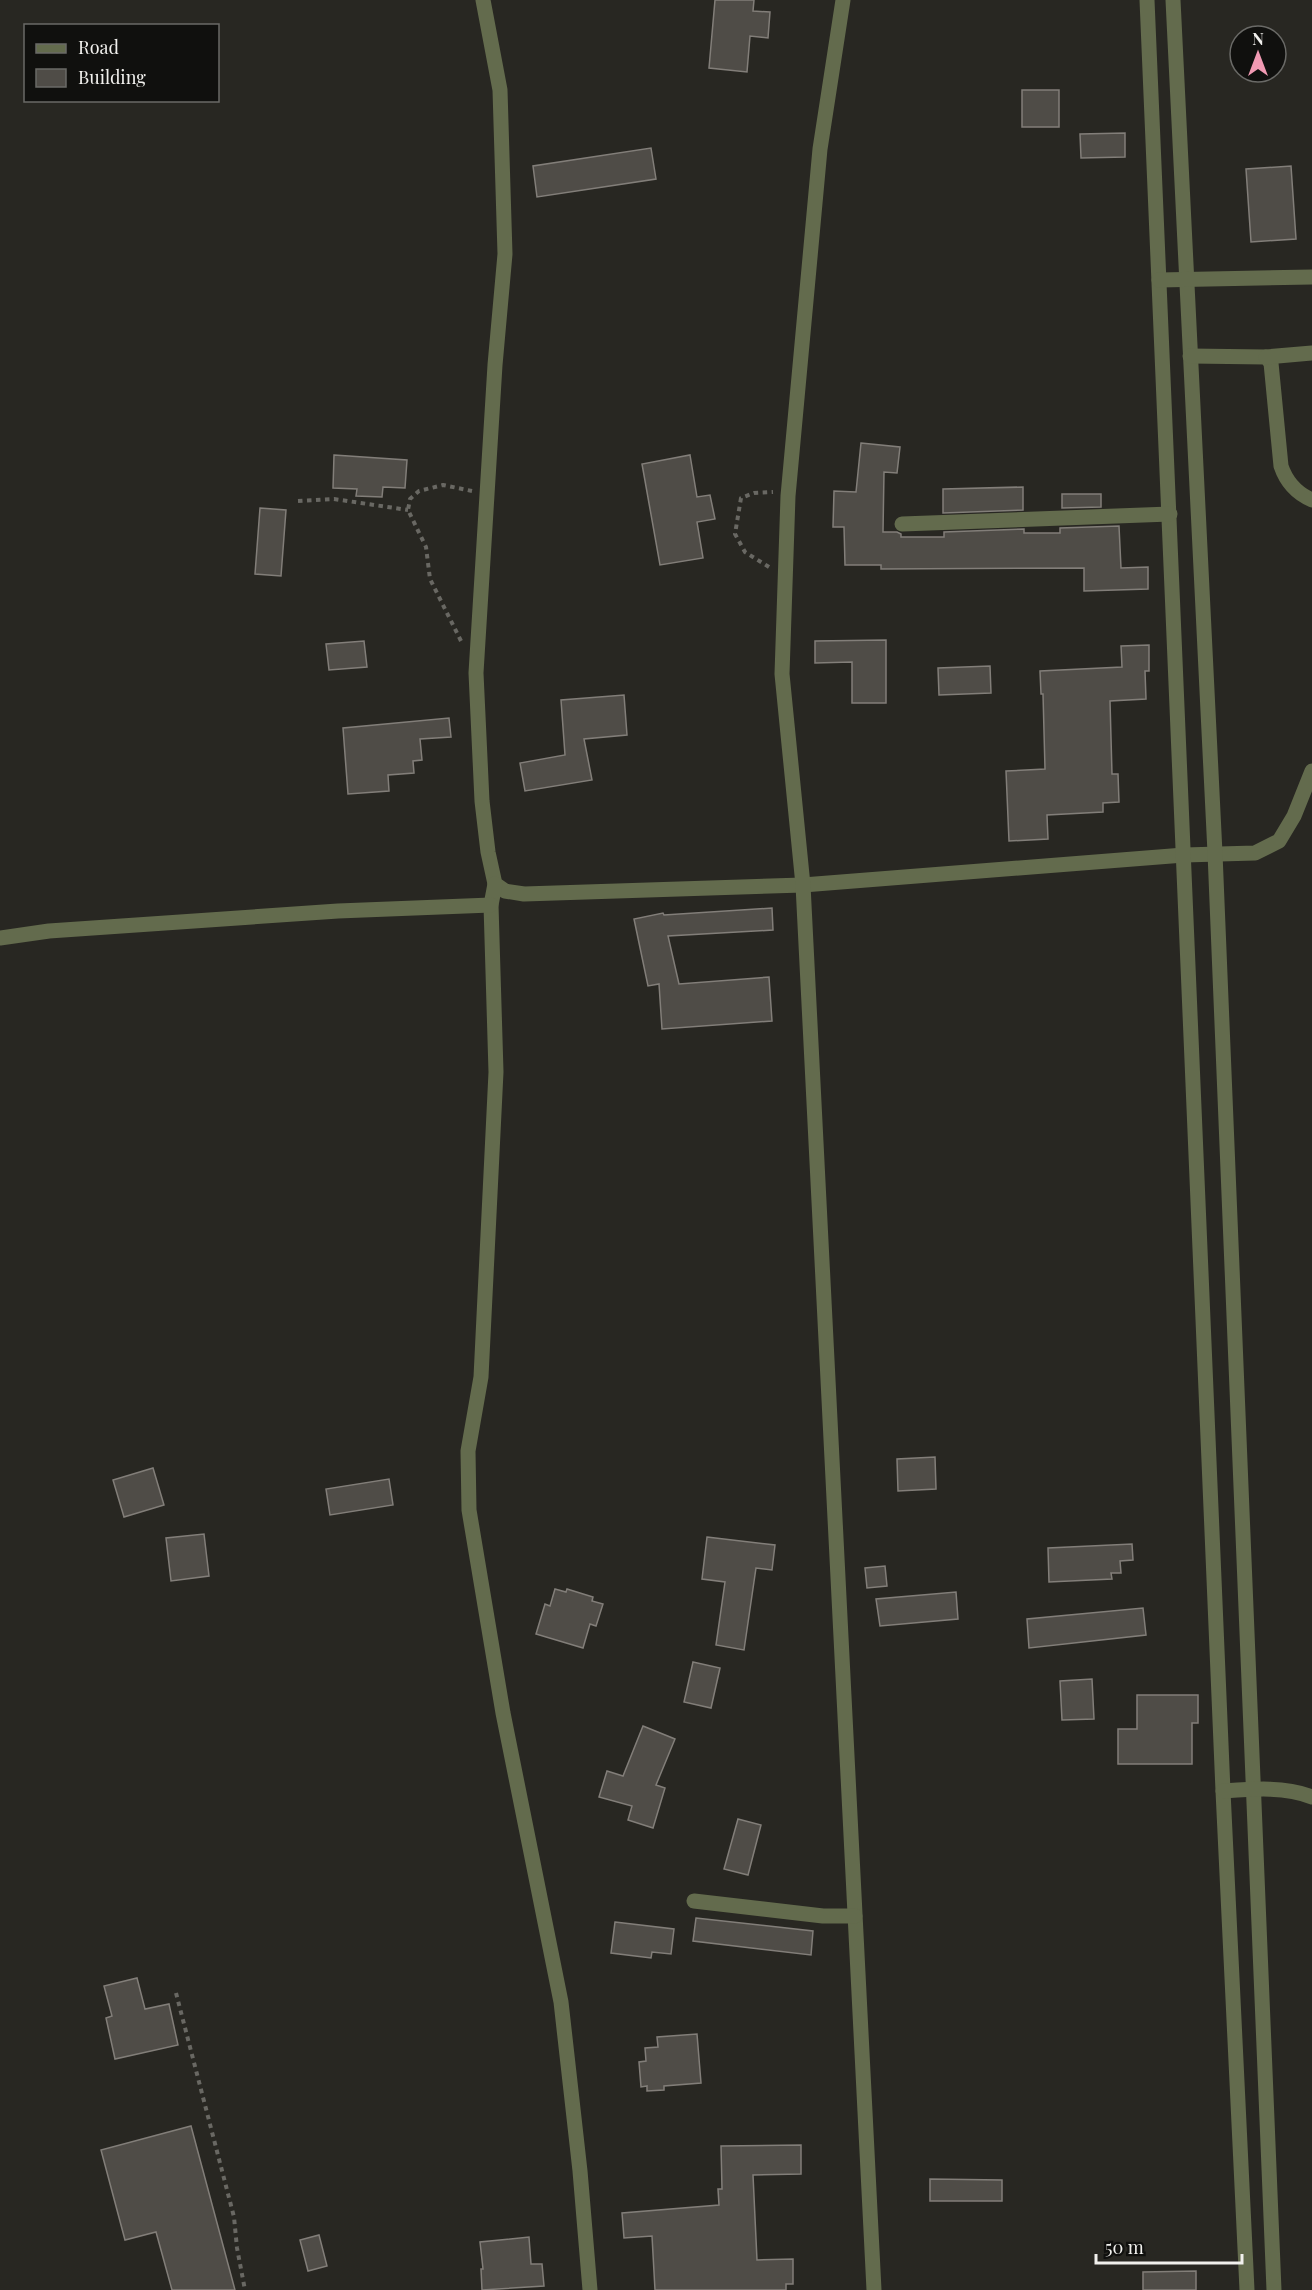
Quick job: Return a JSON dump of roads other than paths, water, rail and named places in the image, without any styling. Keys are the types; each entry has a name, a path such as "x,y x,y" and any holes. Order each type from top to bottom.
{"street":[{"path":"483,0 500,90 505,254 495,365 476,673 482,801 488,852 495,884 491,905 496,1072 481,1377 468,1451 469,1510 502,1713 561,2002 580,2171 590,2290"},
{"path":"843,0 820,149 788,496 782,674 803,885 874,2290"},
{"path":"1147,0 1222,1791 1247,2290"},
{"path":"1173,0 1215,853 1274,2290"},
{"path":"1159,280 1312,277"},
{"path":"1190,356 1266,357 1312,353"},
{"path":"1266,357 1271,363 1281,466 1285,478 1304,496 1312,500"},
{"path":"902,524 1170,514"},
{"path":"495,884 505,891 524,894 803,885 1184,855 1255,853 1279,841 1294,816 1312,771"},
{"path":"0,938 49,931 326,912 491,905"},
{"path":"1222,1791 1254,1788 1302,1793 1312,1797"},
{"path":"694,1901 823,1916 855,1916"}]}
